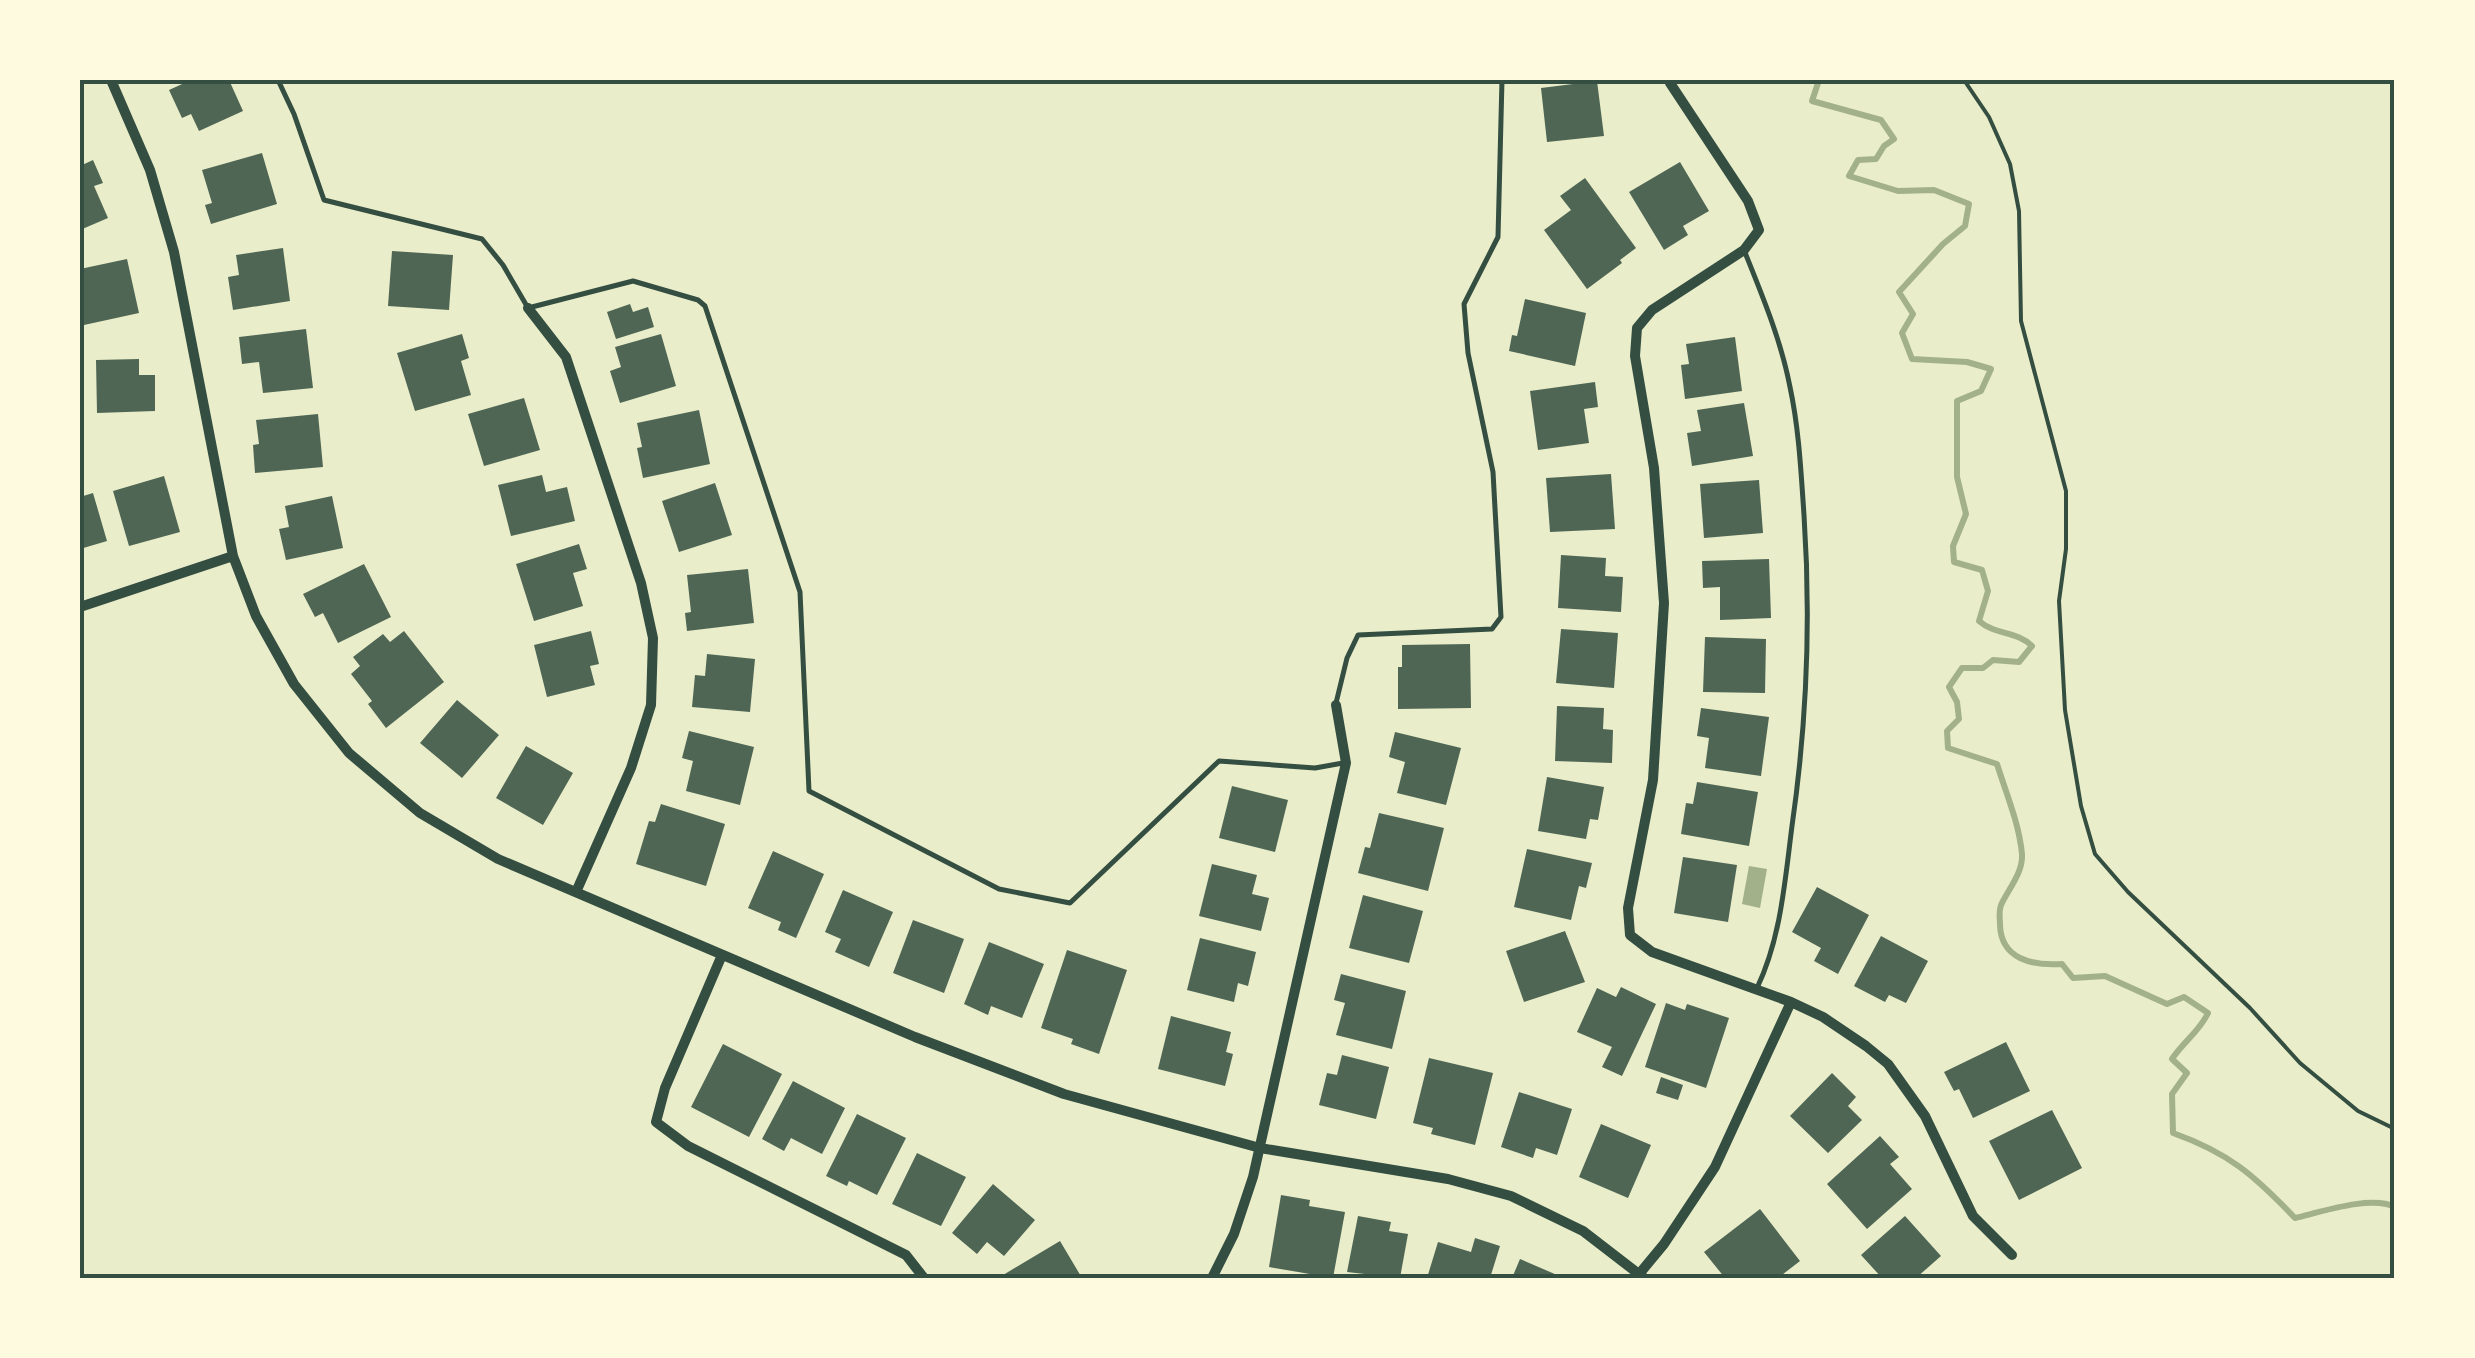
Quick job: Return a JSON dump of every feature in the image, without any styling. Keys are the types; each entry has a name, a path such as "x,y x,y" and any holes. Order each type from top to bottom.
{"street":[{"path":"111,80 150,170 174,252 233,556 256,616 294,684 348,753 420,814 498,859 916,1037 1064,1094 1260,1148 1448,1179 1511,1196 1582,1231 1642,1276 1716,1166 1791,1002"},
{"path":"1672,81 1748,201 1759,230 1744,250 1652,310 1637,328 1635,356 1654,468 1664,603 1653,780 1628,908 1630,935 1652,952 1791,1002 1845,1030 1888,1064 1926,1116 1973,1216 2012,1255"},
{"path":"528,308 566,357 641,583 653,638 650,705 636,752 576,892"},
{"path":"80,607 233,556"},
{"path":"1212,1278 1234,1234 1260,1148 1346,763 1336,706"},
{"path":"722,955 665,1088 656,1122 688,1146 906,1256 924,1278"}],"lane":[{"path":"278,80 324,200 482,239 528,308 633,281 698,300 705,306 800,592 809,791 999,889 1070,904 1219,761 1315,768 1346,763"},
{"path":"1336,706 1347,658 1358,635 1492,628 1501,617 1494,472 1468,353 1464,304 1498,238 1502,80"},
{"path":"1744,250 1790,387 1801,466 1809,629 1804,728 1787,866 1768,966 1756,990"}],"path":[{"path":"1964,80 1989,116 2010,164 2019,211 2021,321 2066,491 2066,549 2059,601 2065,710 2081,806 2094,854 2300,1063 2358,1111 2395,1128"}],"shaded area":[{"path":"1749,866 1767,869 1760,908 1742,904"}],"building":[{"path":"191,80 229,80 243,111 199,131 191,114 182,118 169,90"},
{"path":"1597,81 1604,136 1547,142 1541,88"},
{"path":"262,153 277,204 211,224 205,205 212,203 202,170"},
{"path":"93,160 103,183 94,186 108,218 80,230 80,166"},
{"path":"1680,162 1709,211 1683,226 1688,235 1664,250 1629,192"},
{"path":"1585,178 1636,248 1587,289 1544,230 1571,210 1560,196"},
{"path":"283,248 290,301 233,310 228,277 239,275 236,255"},
{"path":"392,251 453,255 449,310 388,306"},
{"path":"127,259 139,313 84,325 80,269"},
{"path":"1525,299 1586,313 1575,366 1509,351 1512,335 1517,336"},
{"path":"630,304 633,312 648,307 654,327 616,339 607,312"},
{"path":"306,329 313,388 263,393 259,362 242,364 239,337"},
{"path":"462,334 469,358 461,361 471,395 415,411 397,353"},
{"path":"661,334 676,386 620,403 610,371 621,367 615,347"},
{"path":"1735,337 1742,391 1685,399 1681,365 1689,364 1686,344"},
{"path":"139,359 139,375 155,375 155,411 97,413 96,360"},
{"path":"1595,382 1598,407 1584,409 1589,443 1538,450 1530,391"},
{"path":"524,398 540,450 484,466 468,414"},
{"path":"1744,403 1753,456 1692,466 1687,433 1701,431 1697,410"},
{"path":"699,410 710,464 643,478 637,423"},
{"path":"318,414 323,467 255,473 253,445 259,444 256,420"},
{"path":"1611,474 1615,529 1550,532 1546,478"},
{"path":"542,475 546,492 567,487 575,521 511,536 498,485"},
{"path":"164,476 180,532 129,546 113,491"},
{"path":"1759,480 1763,533 1704,538 1700,484"},
{"path":"715,483 732,535 679,552 662,501"},
{"path":"93,493 107,541 80,549 80,497"},
{"path":"332,496 343,548 286,560 279,529 289,527 285,506"},
{"path":"579,544 587,569 573,573 583,606 534,621 516,564"},
{"path":"1561,555 1606,558 1605,576 1623,577 1621,612 1558,608"},
{"path":"1769,559 1771,618 1720,620 1720,587 1703,588 1702,561"},
{"path":"364,564 391,617 338,643 323,613 315,617 303,594"},
{"path":"748,569 754,623 687,631 685,613 691,612 687,575"},
{"path":"1561,629 1618,633 1614,688 1556,683"},
{"path":"404,631 444,682 386,728 351,674 360,666 353,657 383,634 390,642"},
{"path":"591,631 599,664 590,666 595,685 547,697 534,645"},
{"path":"1705,637 1766,639 1765,693 1703,692"},
{"path":"1470,644 1471,708 1398,709 1402,645"},
{"path":"707,654 755,659 750,712 692,707 695,675 705,676"},
{"path":"457,700 499,735 462,778 420,743"},
{"path":"1557,706 1604,708 1603,729 1613,730 1612,763 1555,761"},
{"path":"1701,708 1769,717 1761,776 1705,768 1709,738 1697,736"},
{"path":"689,731 754,747 740,805 686,791 693,761 682,758"},
{"path":"1395,732 1461,748 1446,805 1397,793 1405,762 1389,757"},
{"path":"526,746 573,773 543,825 496,798"},
{"path":"1547,777 1604,787 1598,820 1590,819 1586,839 1538,831"},
{"path":"1697,782 1758,792 1749,846 1681,834 1686,803 1693,804"},
{"path":"1232,786 1288,800 1275,852 1219,838"},
{"path":"661,804 725,824 706,886 636,864 649,821 655,822"},
{"path":"1379,813 1444,828 1428,891 1358,873 1365,847 1370,848"},
{"path":"1527,849 1592,863 1586,888 1579,886 1571,920 1514,907"},
{"path":"773,851 824,874 796,938 778,930 781,922 748,908"},
{"path":"1683,857 1737,865 1728,922 1674,913"},
{"path":"1212,864 1257,875 1252,894 1269,898 1261,931 1199,916"},
{"path":"1817,887 1869,915 1838,974 1814,961 1821,948 1792,932"},
{"path":"843,890 893,912 869,967 835,952 841,939 825,932"},
{"path":"1363,895 1423,911 1409,963 1349,948"},
{"path":"913,920 964,939 944,993 893,973"},
{"path":"1565,931 1585,982 1524,1002 1506,951"},
{"path":"1881,936 1928,961 1906,1003 1889,995 1885,1002 1854,986"},
{"path":"1200,938 1256,952 1248,986 1238,983 1234,1002 1187,990"},
{"path":"989,942 1044,964 1022,1018 991,1006 988,1015 964,1004"},
{"path":"1067,950 1127,970 1099,1054 1071,1044 1073,1039 1041,1028"},
{"path":"1341,974 1406,991 1392,1049 1336,1035 1345,1003 1334,1000"},
{"path":"1621,987 1656,1004 1622,1076 1602,1067 1612,1047 1577,1032 1597,988 1616,997"},
{"path":"1666,1003 1685,1010 1687,1004 1729,1018 1706,1088 1645,1067"},
{"path":"1171,1016 1231,1032 1226,1052 1233,1054 1225,1086 1158,1069"},
{"path":"2006,1042 2030,1091 1973,1118 1959,1089 1954,1091 1944,1072"},
{"path":"723,1044 782,1074 749,1137 691,1107"},
{"path":"1342,1055 1389,1067 1376,1119 1319,1105 1327,1073 1337,1075"},
{"path":"1429,1058 1493,1073 1475,1145 1431,1134 1433,1128 1413,1123"},
{"path":"1832,1073 1856,1097 1848,1106 1862,1120 1828,1153 1790,1116"},
{"path":"1661,1077 1683,1085 1678,1100 1656,1093"},
{"path":"793,1081 845,1108 822,1154 791,1138 784,1151 762,1139"},
{"path":"1519,1092 1572,1109 1557,1155 1536,1148 1533,1158 1501,1147"},
{"path":"2052,1110 2082,1168 2019,1200 1989,1141"},
{"path":"857,1114 906,1138 877,1195 849,1181 847,1186 826,1176"},
{"path":"1601,1124 1651,1145 1628,1198 1579,1177"},
{"path":"1880,1136 1899,1157 1890,1164 1912,1189 1867,1229 1827,1184"},
{"path":"917,1153 966,1177 941,1226 892,1204"},
{"path":"993,1184 1035,1220 1004,1256 987,1242 977,1254 952,1233"},
{"path":"1281,1195 1310,1200 1309,1206 1345,1212 1333,1278 1269,1267"},
{"path":"1760,1209 1800,1261 1778,1278 1725,1278 1704,1252"},
{"path":"1358,1216 1391,1222 1389,1231 1408,1234 1400,1278 1347,1272"},
{"path":"1905,1216 1941,1256 1916,1278 1882,1278 1861,1255"},
{"path":"1475,1238 1500,1246 1490,1278 1427,1278 1438,1242 1471,1252"},
{"path":"1060,1241 1082,1278 998,1278"},
{"path":"1520,1259 1564,1278 1512,1278"}],"waterway":[{"path":"1819,80 1812,101 1881,120 1894,139 1876,159 1858,160 1849,176 1898,191 1934,190 1969,204 1965,226 1899,292 1913,314 1902,333 1912,359 1967,362 1991,369 1981,391 1957,401 1957,477 1966,514 1953,546 1954,562 1982,570 1988,591 1979,621 2032,646 2019,662 1993,660 1983,668 1962,668 1949,687 1957,702 1959,719 1947,731 1948,748 1997,764 2015,820 2022,861 2000,908 2006,946 2029,962 2062,964 2073,978 2105,976 2167,1004 2184,997 2208,1013 2172,1059 2187,1073 2172,1094 2173,1133 2240,1167 2295,1218 2360,1204 2395,1207"}]}
